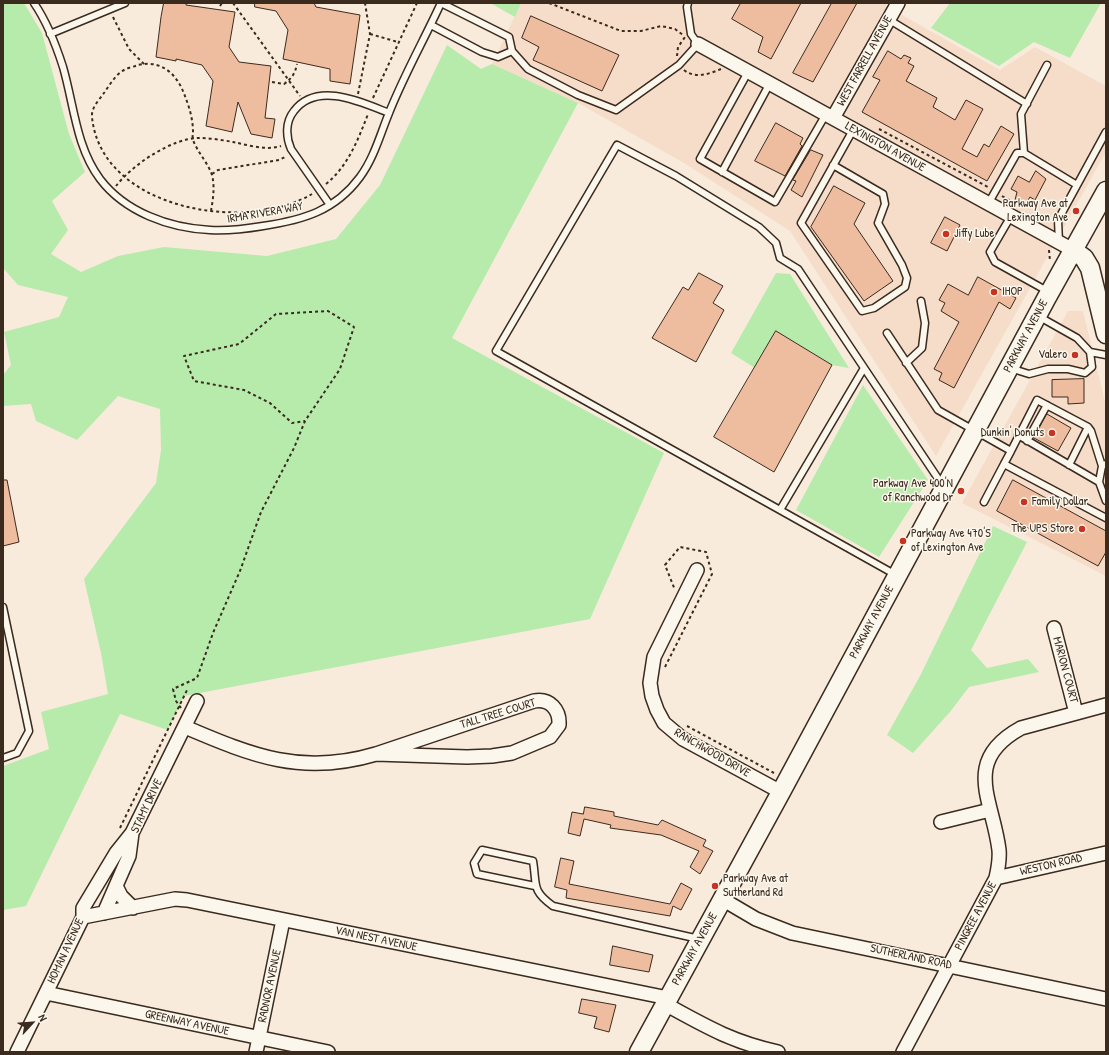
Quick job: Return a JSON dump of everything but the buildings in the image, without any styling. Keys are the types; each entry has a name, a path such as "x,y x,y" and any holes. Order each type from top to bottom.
{"main road":[{"name":"PARKWAY AVENUE","path":"639,1052 781,792 1037,315 1049,292 1066,246 1106,191"},
{"path":"1066,246 1084,258 1090,268 1105,325"}],"street":[{"name":"WEST FARRELL AVENUE","path":"829,116 898,3"},
{"name":"LEXINGTON AVENUE","path":"698,44 1066,246"},
{"name":"RANCHWOOD DRIVE","path":"697,570 654,657 650,683 652,696 657,710 664,723 682,739 781,792"},
{"name":"MARION COURT","path":"1054,628 1076,713"},
{"name":"STAMY DRIVE","path":"104,913 129,856 132,833 197,701"},
{"name":"TALL TREE COURT","path":"187,722 231,747 276,760 322,764 341,762 376,754 539,701 552,705 557,711 559,719 555,732 550,737 512,753 467,757 376,754"},
{"name":"PINGREE AVENUE","path":"903,1052 996,878 999,850 985,788 985,775 992,753 999,743 1009,734 1021,728 1106,705"},
{"path":"941,822 990,810"},
{"name":"HOMAN AVENUE","path":"17,1052 83,917 83,908 116,853 132,833"},
{"name":"WESTON ROAD","path":"996,878 1106,852"},
{"path":"116,886 121,896 133,908"},
{"name":"VAN NEST AVENUE","path":"83,917 180,899 667,1001 720,1034 741,1043 778,1052"},
{"name":"SUTHERLAND ROAD","path":"722,899 756,919 792,933 1106,999"},
{"name":"RADNOR AVENUE","path":"256,1052 283,920"},
{"name":"GREENWAY AVENUE","path":"46,993 328,1052"}],"lane":[{"name":"IRMA RIVERA WAY","path":"34,3 50,34 63,68 84,148 90,165 100,180 112,192 147,216 167,224 204,230 226,231 291,222 314,214 330,205 350,188 360,177 373,154 389,113 441,3"},
{"path":"50,34 125,3"},
{"path":"441,3 509,37 512,51 528,69 578,95 616,110 679,65 698,44 691,34 687,7 688,3"},
{"path":"888,20 1027,104"},
{"path":"431,25 482,52 498,57 512,51"},
{"path":"1024,153 1021,114 1047,65"},
{"path":"748,72 700,159 775,202 829,116"},
{"path":"722,172 770,83"},
{"path":"330,205 288,143 287,128 290,115 307,99 322,96 342,96 389,113"},
{"path":"833,165 883,194 885,204 878,223 902,265 907,278 905,287 874,308 862,311 800,223 833,165 853,130"},
{"path":"1066,246 1058,220 1106,132"},
{"path":"897,576 496,351 617,145 676,176 759,227 776,243 780,258 798,269 944,488"},
{"path":"988,204 1017,153 1024,153 1077,185"},
{"path":"1012,216 990,252 992,257 995,262 1049,292"},
{"path":"906,363 922,348 925,323 921,301"},
{"path":"1008,368 1029,374 1048,369 1068,369 1085,373 1092,367 1090,352 1077,338 1037,315"},
{"path":"887,333 938,410 1010,451"},
{"path":"1090,352 1106,355"},
{"path":"780,510 864,368"},
{"path":"984,502 1037,400 1088,427 1091,431 1104,465 1099,482 1106,501"},
{"path":"1027,441 1047,406"},
{"path":"1069,465 1088,427"},
{"path":"1018,435 1099,482"},
{"path":"1004,464 1106,518"},
{"path":"3,607 29,731 17,753 3,758"},
{"path":"535,886 477,874 474,863 482,850 533,861 535,886 542,899 554,906 701,939"}],"path":[{"path":"234,3 303,102"},
{"path":"356,100 370,34 365,3"},
{"path":"211,211 214,191 212,174 193,139 189,108 178,79 170,71 158,65 144,64 122,72 101,96 92,115 95,130 102,149 109,162 140,189 180,206 211,211 229,212 259,210 289,204 302,200 320,189 340,171 348,160 398,42 417,3"},
{"path":"549,3 621,31 641,31 661,26 675,29 698,44"},
{"path":"110,10 129,49 144,64"},
{"path":"370,34 398,42"},
{"path":"272,82 284,84 295,74 297,64"},
{"path":"875,127 1021,207"},
{"path":"112,192 135,165 174,143 198,138 267,147 278,147 288,143"},
{"path":"212,174 218,170 279,160 294,153"},
{"path":"187,722 176,701 173,689 197,678 213,633 240,571 261,512 294,448 305,421 340,368 354,327 328,311 276,314 239,344 184,356 194,381 244,390 270,403 292,423 305,421"},
{"path":"665,667 712,574 706,552 680,547 665,565 674,584 676,596"},
{"path":"682,723 774,773"}],"shaded area":[{"path":"521,3 887,3 886,6 1000,70 1035,47 1106,86 1106,152 936,456 790,231 684,163 578,103 492,64"},
{"path":"1068,311 1083,311 1106,406 1106,576 962,503"}],"green space":[{"path":"3,3 24,3 42,33 69,134 85,172 52,201 68,230 51,254 81,272 118,256 164,247 267,256 336,239 380,185 447,45 481,69 492,64 578,103 452,338 664,453 590,619 184,696 168,730 120,714 26,906 3,910 3,766 49,749 41,712 108,694 101,653 84,579 156,483 161,450 160,409 118,396 77,440 36,421 31,404 3,406 3,375 11,365 4,332 59,317 68,297 18,285 3,268"},
{"path":"490,3 521,3 515,17"},
{"path":"950,3 1101,3 1070,58 1034,42 999,66 931,28"},
{"path":"776,273 790,274 849,368 832,365 776,331 755,368 731,353"},
{"path":"863,385 928,480 879,557 796,510"},
{"path":"993,526 1027,542 971,650 987,668 1028,659 1039,672 969,687 950,712 913,753 887,735 920,676"}],"place":[{"name":"Parkway Ave at Lexington Ave","path":"1076,211"},
{"name":"Jiffy Lube","path":"946,234"},
{"name":"IHOP","path":"994,292"},
{"name":"Valero","path":"1075,355"},
{"name":"Dunkin' Donuts","path":"1052,433"},
{"name":"Parkway Ave 400'N of Ranchwood Dr","path":"961,491"},
{"name":"Family Dollar","path":"1024,502"},
{"name":"The UPS Store","path":"1082,529"},
{"name":"Parkway Ave 470'S of Lexington Ave","path":"903,541"},
{"name":"Parkway Ave at Sutherland Rd","path":"715,886"}]}
